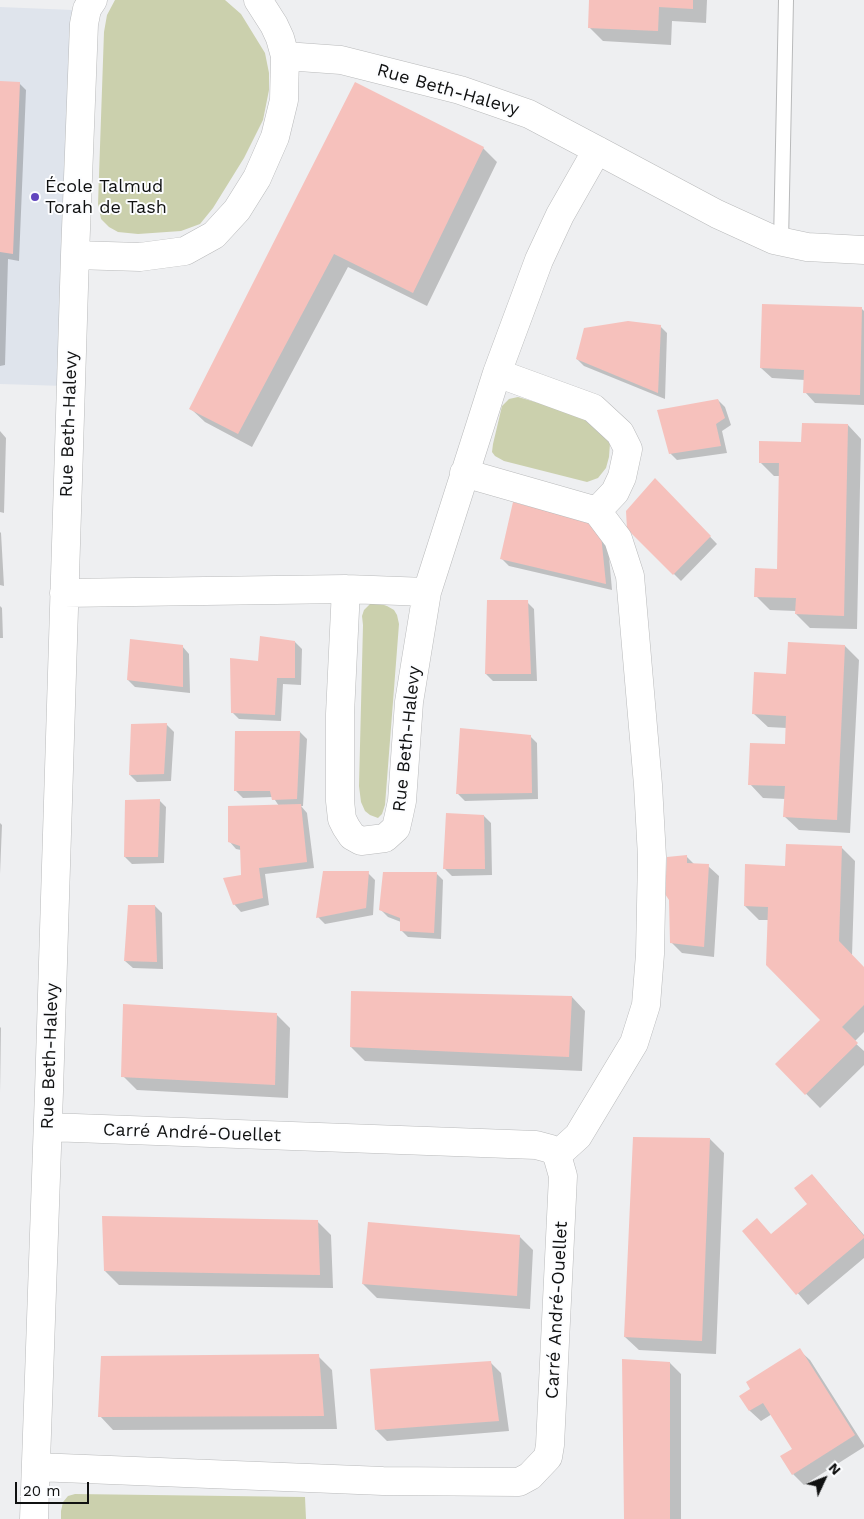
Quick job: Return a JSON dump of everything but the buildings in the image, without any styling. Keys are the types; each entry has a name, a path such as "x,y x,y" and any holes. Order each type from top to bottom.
{"street":[{"name":"Rue Beth-Halevy","path":"34,1519 48,1127 74,256 84,24 87,9 92,0"},
{"path":"74,256 140,258 185,251 214,235 237,210 257,178 275,138 284,100 285,56 274,25 258,0"},
{"name":"Rue Beth-Halevy","path":"285,56 341,60 460,90 529,114 597,150 560,215 539,260 497,373 427,592 409,702 402,801 396,828 385,838 361,841 352,836 346,827 342,819 340,801 340,714 346,589"},
{"path":"597,150 751,231 781,242 807,247 864,250"},
{"path":"497,373 593,408 620,433 628,449 622,477 614,492 597,510"},
{"path":"464,473 597,510 618,539 630,576 648,785 652,857 650,954 646,1004 634,1044 578,1136 557,1155"},
{"path":"64,593 346,589 427,592"},
{"name":"Carré André-Ouellet","path":"36,1467 383,1480 519,1482 530,1476 548,1457 550,1445 563,1176 557,1155 551,1149 536,1145 48,1127"}],"lane":[{"path":"781,242 786,0"}],"shaded area":[{"name":"École Talmud Torah de Tash","path":"0,7 73,10 65,386 0,384"}],"green space":[{"path":"115,0 225,0 241,14 265,53 269,73 269,90 263,120 244,158 213,208 200,224 181,231 138,234 118,232 101,219 98,204 104,32 107,15"},
{"path":"518,397 584,416 606,434 610,443 609,457 606,468 598,478 587,482 504,461 495,456 492,452 493,444 502,406 509,399"},
{"path":"378,603 394,610 399,624 385,805 382,814 378,818 365,811 361,802 359,786 362,616 364,610 370,604"},
{"path":"75,1494 305,1497 306,1519 61,1519 63,1502 68,1496"}],"place":[{"name":"École Talmud Torah de Tash","path":"35,197"}]}
